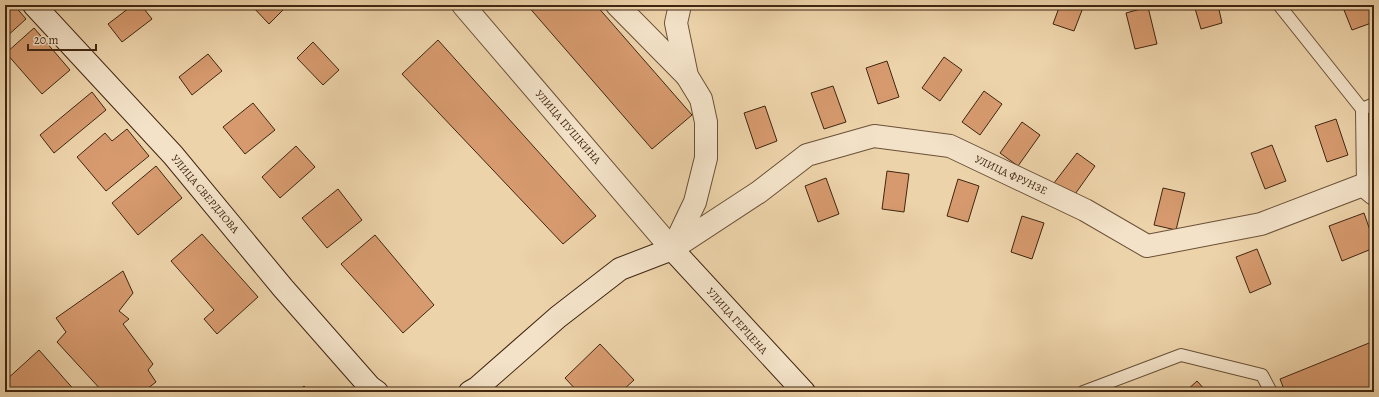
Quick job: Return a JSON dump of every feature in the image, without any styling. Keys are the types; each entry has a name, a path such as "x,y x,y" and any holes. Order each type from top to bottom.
{"street":[{"name":"УЛИЦА СВЕРДЛОВА","path":"34,5 173,155 283,288 374,390"},
{"name":"УЛИЦА ПУШКИНА","path":"463,5 672,249"},
{"path":"617,5 687,76 701,99 706,122 706,158 695,202 672,249"},
{"path":"680,5 676,24 687,76"},
{"name":"УЛИЦА ФРУНЗЕ","path":"470,392 477,388 558,317 620,269 672,249 760,192 807,155 874,136 950,146 1085,210 1147,246 1261,224 1368,190"},
{"name":"УЛИЦА ГЕРЦЕНА","path":"672,249 804,392"}],"lane":[{"path":"1279,5 1362,109 1368,190"},
{"path":"1362,109 1374,104"},
{"path":"1083,392 1181,355 1262,375 1271,392"}],"building":[{"path":"5,5 14,5 26,19 5,38"},
{"path":"133,5 141,5 152,19 122,42 108,24"},
{"path":"251,5 282,5 285,8 269,24"},
{"path":"527,5 596,5 692,115 652,149"},
{"path":"1060,5 1084,5 1074,31 1053,24"},
{"path":"1194,5 1218,5 1222,23 1201,29"},
{"path":"1342,5 1374,5 1374,22 1352,30"},
{"path":"1148,7 1157,44 1135,49 1126,13"},
{"path":"34,28 70,70 42,94 6,53"},
{"path":"438,40 596,216 563,244 402,74"},
{"path":"313,42 339,70 323,85 297,58"},
{"path":"208,54 222,71 192,95 179,77"},
{"path":"944,57 962,70 940,101 922,88"},
{"path":"887,61 899,97 878,104 866,68"},
{"path":"833,86 846,122 824,129 811,93"},
{"path":"984,91 1002,104 980,135 962,122"},
{"path":"92,92 106,110 54,153 40,135"},
{"path":"253,103 275,130 245,154 223,127"},
{"path":"765,106 777,141 756,149 744,113"},
{"path":"1336,119 1348,155 1327,162 1315,126"},
{"path":"1022,122 1040,135 1018,166 1000,153"},
{"path":"127,129 149,156 106,191 77,157 105,133 112,141"},
{"path":"1272,145 1286,181 1265,189 1251,153"},
{"path":"296,146 315,167 280,198 262,177"},
{"path":"1077,153 1095,166 1073,197 1054,183"},
{"path":"156,166 182,198 138,235 112,203"},
{"path":"887,171 909,174 904,212 882,209"},
{"path":"826,178 839,214 818,222 805,186"},
{"path":"958,179 979,186 968,222 947,216"},
{"path":"1163,188 1185,193 1176,230 1154,225"},
{"path":"338,189 362,220 327,248 302,218"},
{"path":"1364,213 1374,242 1374,248 1342,261 1329,226"},
{"path":"1022,216 1044,223 1032,259 1011,252"},
{"path":"202,234 258,297 217,334 204,319 214,310 171,261"},
{"path":"375,235 434,305 403,333 341,264"},
{"path":"1257,249 1271,284 1250,293 1236,257"},
{"path":"123,271 133,293 119,311 129,319 123,324 153,364 148,370 156,382 143,392 103,392 57,342 66,332 56,318"},
{"path":"1374,341 1374,392 1285,392 1280,379"},
{"path":"600,344 634,380 621,392 578,392 565,378"},
{"path":"39,350 76,392 10,392 5,387 5,381"},
{"path":"1197,381 1207,392 1185,392"},
{"path":"304,386 309,392 297,392"},
{"path":"1133,387 1138,392 1128,392"}]}
